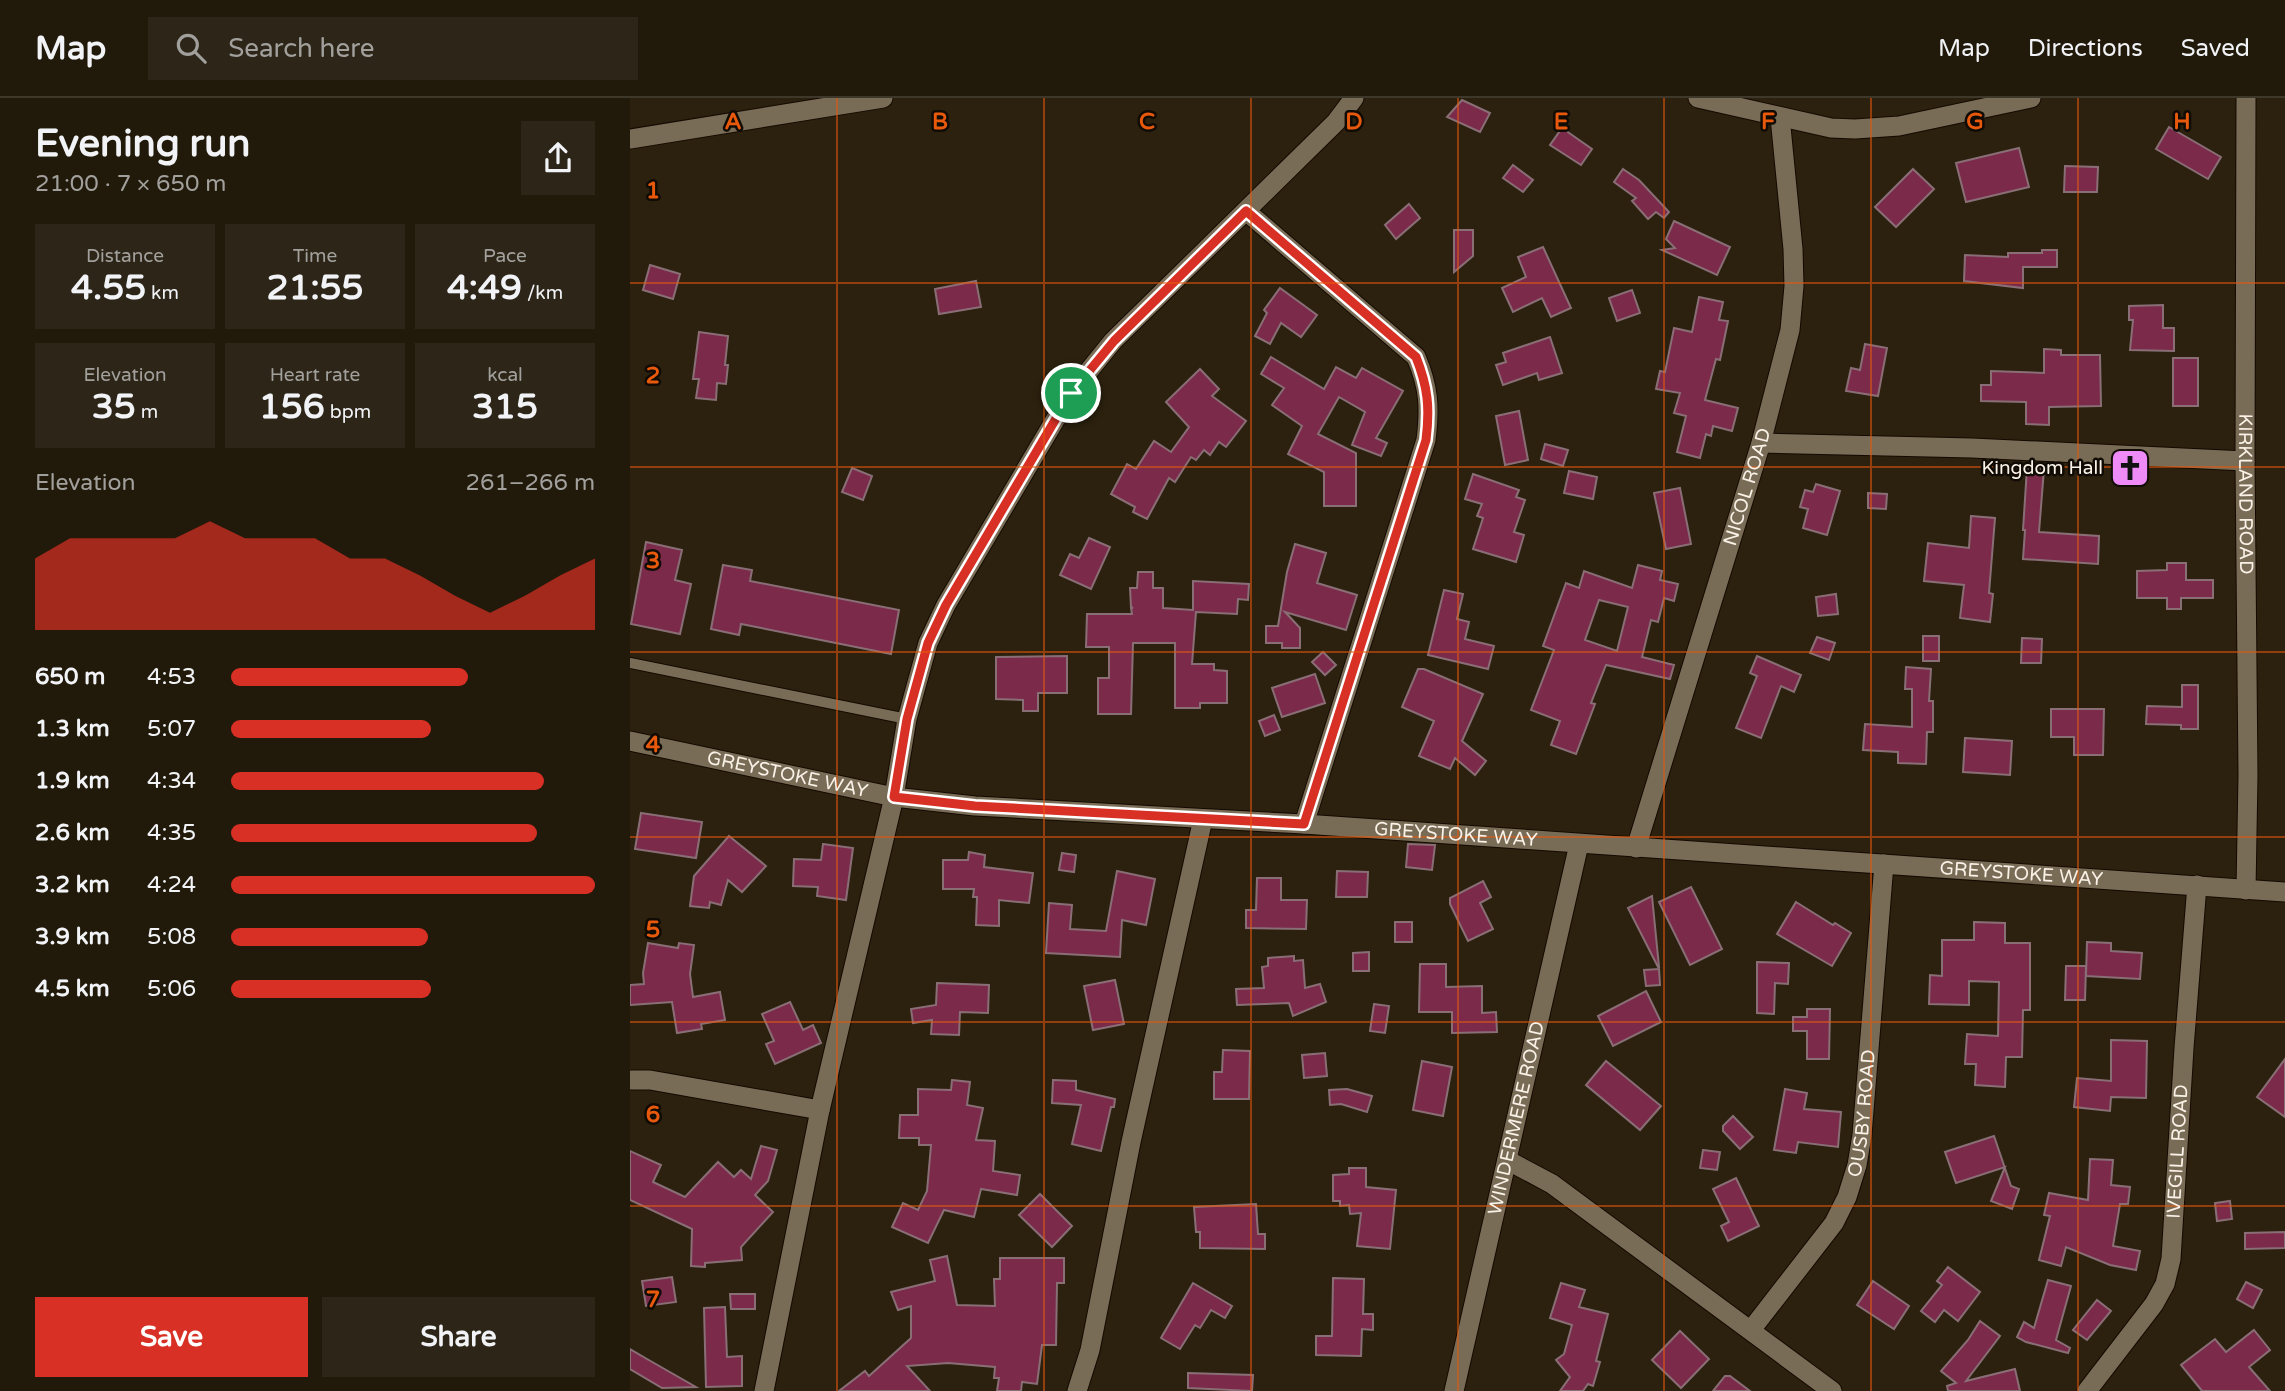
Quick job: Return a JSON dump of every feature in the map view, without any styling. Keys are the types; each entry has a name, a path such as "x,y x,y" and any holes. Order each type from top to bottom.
{"street":[{"path":"630,139 883,98"},
{"path":"764,1391 820,1110 894,797 907,719 928,643 946,605 1071,393 1114,341 1336,122 1354,98"},
{"path":"1698,98 1831,128 1879,130 2031,98"},
{"name":"KIRKLAND ROAD","path":"2246,98 2246,890"},
{"name":"NICOL ROAD","path":"1636,848 1761,443 1790,330 1794,286 1780,117"},
{"path":"1246,211 1416,357 1424,376 1430,409 1426,440 1304,824"},
{"path":"1761,443 1972,448 2245,461"},
{"name":"GREYSTOKE WAY","path":"630,741 894,797 975,806 1304,824 2285,892"},
{"path":"1077,1391 1090,1350 1131,1142 1203,819"},
{"name":"WINDERMERE ROAD","path":"1454,1391 1578,844"},
{"name":"OUSBY ROAD","path":"1751,1331 1834,1223 1847,1197 1857,1164 1863,1122 1884,864"},
{"name":"IVEGILL ROAD","path":"2087,1391 2154,1304 2165,1284 2171,1259 2197,885"},
{"path":"630,1080 650,1080 820,1110"},
{"path":"1507,1160 1552,1184 1832,1391"}],"lane":[{"path":"630,663 907,719"}],"building":[{"path":"1462,100 1490,113 1480,132 1447,117"},
{"path":"2169,127 2221,157 2208,179 2156,149"},
{"path":"1562,128 1592,149 1581,165 1550,145"},
{"path":"2019,148 2029,187 1966,202 1956,163"},
{"path":"1513,165 1533,180 1523,192 1503,178"},
{"path":"2065,166 2098,167 2097,192 2064,192"},
{"path":"1623,169 1639,180 1669,212 1664,218 1656,212 1648,219 1632,201 1636,198 1614,182"},
{"path":"1913,169 1934,189 1896,227 1875,207"},
{"path":"1409,204 1420,218 1396,239 1385,225"},
{"path":"1674,221 1730,247 1717,275 1662,250 1675,248 1666,239"},
{"path":"1454,230 1473,230 1473,256 1454,272"},
{"path":"1543,247 1571,308 1551,317 1542,298 1513,312 1502,288 1526,277 1518,257"},
{"path":"2042,250 2057,250 2057,267 2023,267 2023,288 1964,281 1965,255 2008,257 2008,253 2042,253"},
{"path":"650,265 680,274 673,299 643,290"},
{"path":"976,281 981,307 939,314 935,289"},
{"path":"1280,288 1317,315 1301,337 1281,323 1270,344 1255,336 1267,313 1264,310"},
{"path":"1632,290 1640,313 1617,321 1609,298"},
{"path":"1699,297 1723,302 1719,320 1728,321 1720,360 1716,359 1705,400 1738,408 1732,431 1713,426 1711,436 1706,434 1700,458 1677,452 1686,416 1674,413 1680,393 1656,389 1660,371 1665,372 1674,328 1692,332"},
{"path":"2163,305 2163,328 2174,328 2174,351 2130,350 2133,320 2129,320 2129,306"},
{"path":"699,332 728,336 726,384 717,383 716,400 696,398 699,379 693,379"},
{"path":"1550,337 1562,373 1539,380 1537,373 1503,385 1496,365 1506,362 1503,353"},
{"path":"1865,344 1887,348 1878,396 1846,391 1851,368 1860,370"},
{"path":"2044,349 2061,350 2061,355 2100,355 2101,406 2049,407 2049,425 2026,424 2026,402 1981,401 1981,385 1991,385 1991,371 2044,373"},
{"path":"1271,357 1324,389 1336,367 1356,378 1362,368 1403,391 1376,438 1387,443 1381,456 1352,445 1365,412 1339,397 1318,434 1356,453 1356,506 1324,506 1324,472 1288,454 1302,426 1272,405 1284,388 1261,374"},
{"path":"2173,358 2198,358 2198,406 2173,406"},
{"path":"1200,369 1219,389 1212,396 1246,421 1226,447 1219,442 1210,455 1204,450 1196,460 1191,457 1175,482 1169,478 1147,519 1133,512 1135,507 1111,494 1127,464 1136,469 1154,441 1171,452 1189,427 1166,402"},
{"path":"1519,411 1528,460 1505,465 1496,416"},
{"path":"1545,444 1568,450 1563,466 1541,459"},
{"path":"852,468 872,476 863,500 842,492"},
{"path":"2027,468 2044,469 2039,532 2099,536 2098,564 2023,559"},
{"path":"1569,471 1597,477 1593,499 1564,493"},
{"path":"1473,474 1519,490 1516,497 1525,500 1514,532 1524,535 1516,562 1473,549 1483,518 1477,516 1482,504 1465,499"},
{"path":"1816,484 1840,491 1827,535 1803,528 1808,509 1800,507 1805,490 1813,492"},
{"path":"1680,488 1691,544 1666,549 1654,493"},
{"path":"1868,493 1887,494 1886,509 1868,508"},
{"path":"1971,516 1995,518 1989,593 1993,594 1990,622 1960,618 1964,585 1924,581 1928,543 1969,548"},
{"path":"1089,538 1110,547 1091,589 1060,575 1070,554 1079,558"},
{"path":"646,542 682,550 675,580 691,584 680,634 631,624"},
{"path":"1295,544 1326,553 1317,583 1357,595 1346,630 1285,612 1300,628 1300,648 1282,648 1282,643 1266,643 1266,626 1278,626 1287,572"},
{"path":"2167,563 2186,563 2186,580 2213,580 2213,598 2181,598 2181,609 2167,609 2167,598 2137,598 2137,571 2167,570"},
{"path":"723,565 752,570 750,581 899,610 891,654 741,624 739,635 711,629"},
{"path":"1638,565 1662,571 1660,580 1678,584 1674,601 1664,598 1658,622 1651,620 1642,657 1674,665 1670,679 1606,665 1576,754 1551,745 1560,721 1531,710 1554,650 1543,646 1566,583 1579,588 1584,571 1632,588","holes":["1599,600 1628,607 1617,651 1585,640"]},
{"path":"1138,572 1153,572 1153,588 1163,588 1163,608 1193,610 1193,581 1249,584 1248,600 1238,599 1237,614 1196,612 1192,664 1214,664 1214,670 1227,671 1227,703 1200,703 1200,708 1175,708 1175,643 1133,643 1131,714 1098,714 1098,678 1109,678 1109,647 1086,647 1087,614 1132,614 1130,588 1137,588"},
{"path":"1444,590 1463,594 1457,619 1469,622 1465,639 1494,646 1488,669 1428,655"},
{"path":"1836,594 1838,614 1818,616 1816,597"},
{"path":"1923,636 1939,636 1939,661 1923,661"},
{"path":"1817,637 1835,643 1829,660 1810,653"},
{"path":"2022,638 2042,639 2041,663 2021,663"},
{"path":"1323,652 1336,665 1325,675 1312,662"},
{"path":"1067,656 1067,693 1038,693 1038,711 1023,711 1023,700 996,699 996,657"},
{"path":"1757,656 1801,675 1794,692 1781,686 1761,738 1736,728 1757,676 1750,673"},
{"path":"1906,667 1931,669 1929,701 1933,701 1933,732 1927,732 1926,764 1898,763 1898,752 1863,750 1865,724 1912,727 1912,689 1905,689"},
{"path":"1418,669 1424,669 1483,694 1462,741 1486,761 1475,775 1455,758 1450,769 1419,756 1434,721 1402,707"},
{"path":"1315,674 1325,703 1282,717 1272,688"},
{"path":"2182,685 2198,685 2198,729 2181,729 2181,725 2146,724 2147,706 2182,707"},
{"path":"2051,709 2104,709 2103,755 2074,755 2074,737 2051,737"},
{"path":"1274,715 1280,730 1265,736 1259,721"},
{"path":"1965,738 2012,741 2010,775 1963,772"},
{"path":"641,813 702,822 696,858 635,849"},
{"path":"729,836 766,866 742,892 728,880 721,905 710,902 709,908 690,906 694,876"},
{"path":"823,844 853,848 846,900 817,896 818,887 793,886 794,859 821,860"},
{"path":"1408,844 1435,845 1432,870 1406,867"},
{"path":"969,852 985,855 984,867 1033,873 1029,903 999,900 999,926 976,925 977,897 973,897 974,889 943,889 943,860 968,860"},
{"path":"1062,853 1076,855 1074,872 1059,870"},
{"path":"1117,871 1155,879 1146,925 1122,920 1120,957 1046,953 1049,903 1072,905 1070,929 1106,931"},
{"path":"1337,871 1368,872 1367,897 1336,897"},
{"path":"1257,878 1281,878 1281,900 1307,900 1306,929 1246,928 1246,910 1256,910"},
{"path":"1483,881 1491,897 1480,903 1493,929 1468,941 1450,904 1450,898"},
{"path":"1691,887 1722,949 1690,965 1659,902"},
{"path":"1652,896 1659,967 1628,908"},
{"path":"1796,902 1851,933 1832,966 1777,934"},
{"path":"1395,922 1412,922 1412,942 1395,942"},
{"path":"1974,922 2005,923 2005,943 2030,943 2030,1010 2023,1010 2022,1057 2006,1057 2005,1087 1975,1085 1976,1064 1965,1064 1967,1034 1998,1036 1999,982 1969,981 1969,1005 1929,1004 1930,975 1942,976 1942,940 1974,940"},
{"path":"2087,942 2111,943 2111,951 2142,953 2140,979 2086,976"},
{"path":"648,943 678,948 679,943 694,945 690,974 693,997 720,992 725,1020 701,1024 702,1029 677,1033 672,1002 630,1005 630,985 644,984"},
{"path":"1369,952 1369,971 1353,971 1353,953"},
{"path":"1294,956 1294,961 1303,960 1305,988 1320,984 1326,1002 1293,1016 1289,1003 1237,1005 1236,989 1264,988 1262,967 1268,966 1268,958"},
{"path":"1757,962 1789,963 1788,984 1775,983 1774,1014 1757,1013"},
{"path":"1420,964 1446,964 1446,987 1482,986 1482,1013 1496,1012 1497,1032 1452,1033 1452,1012 1419,1012"},
{"path":"2066,966 2086,966 2085,1000 2065,1000"},
{"path":"1659,969 1660,985 1646,986 1644,970"},
{"path":"1115,980 1124,1024 1093,1030 1084,986"},
{"path":"937,983 989,985 988,1013 960,1012 959,1035 931,1034 932,1020 913,1023 911,1009 936,1005"},
{"path":"1646,991 1661,1022 1613,1046 1598,1016"},
{"path":"790,1002 803,1030 813,1025 821,1043 775,1064 766,1044 774,1041 762,1014"},
{"path":"1374,1004 1389,1006 1385,1033 1370,1031"},
{"path":"1807,1009 1830,1009 1829,1059 1807,1059 1807,1031 1793,1031 1793,1017 1807,1017"},
{"path":"2111,1040 2147,1041 2146,1098 2111,1097 2110,1111 2074,1107 2077,1078 2111,1081"},
{"path":"1223,1050 1250,1051 1249,1099 1214,1099 1214,1072 1222,1072"},
{"path":"1325,1053 1327,1076 1304,1078 1302,1055"},
{"path":"2285,1059 2285,1117 2257,1097"},
{"path":"1422,1061 1452,1067 1443,1116 1413,1110"},
{"path":"1606,1061 1661,1106 1640,1130 1586,1085"},
{"path":"952,1080 970,1082 967,1105 983,1108 976,1140 995,1141 993,1171 1020,1175 1017,1195 981,1189 974,1217 944,1210 928,1243 892,1227 903,1203 918,1210 927,1191 931,1145 919,1145 919,1138 899,1138 900,1115 918,1115 918,1089 951,1090"},
{"path":"1053,1080 1076,1081 1076,1090 1115,1099 1101,1151 1072,1144 1081,1105 1052,1103"},
{"path":"1347,1089 1372,1096 1367,1112 1341,1104 1330,1105 1329,1090"},
{"path":"1785,1089 1807,1093 1804,1109 1841,1112 1838,1147 1798,1142 1796,1153 1774,1150"},
{"path":"1733,1116 1753,1137 1740,1149 1723,1131 1723,1126"},
{"path":"1994,1136 2005,1167 1956,1183 1945,1152"},
{"path":"761,1146 777,1150 768,1181 755,1195 773,1212 741,1247 742,1260 705,1263 705,1267 691,1266 692,1229 630,1200 630,1151 661,1165 653,1182 685,1197 718,1162 734,1177 741,1170 751,1179"},
{"path":"1703,1150 1720,1152 1717,1170 1700,1168"},
{"path":"2090,1159 2113,1160 2111,1185 2130,1187 2128,1204 2120,1204 2113,1246 2140,1251 2136,1270 2110,1265 2066,1247 2061,1266 2039,1260 2050,1216 2044,1215 2049,1193 2088,1200"},
{"path":"1349,1168 1366,1168 1366,1187 1396,1190 1390,1249 1357,1246 1361,1213 1350,1214 1349,1205 1340,1206 1340,1201 1333,1201 1333,1175 1349,1174"},
{"path":"2005,1168 2011,1186 2019,1189 2012,1209 1991,1201"},
{"path":"1736,1178 1759,1226 1728,1241 1721,1226 1729,1222 1713,1189"},
{"path":"1040,1194 1072,1226 1052,1247 1019,1215"},
{"path":"2230,1201 2232,1219 2217,1221 2215,1203"},
{"path":"1256,1204 1258,1234 1265,1234 1265,1249 1200,1248 1200,1232 1196,1232 1194,1207"},
{"path":"2285,1232 2285,1248 2245,1249 2245,1233"},
{"path":"947,1256 957,1305 995,1306 994,1279 1000,1279 1000,1258 1064,1258 1064,1283 1057,1283 1056,1345 1042,1345 1037,1384 1022,1382 1021,1391 997,1391 999,1378 994,1378 995,1367 948,1363 907,1366 930,1391 839,1391 865,1371 869,1376 911,1338 911,1306 898,1310 891,1292 935,1281 930,1260"},
{"path":"1948,1267 1980,1292 1958,1321 1944,1310 1935,1322 1921,1311 1942,1285 1937,1281"},
{"path":"672,1277 676,1302 646,1306 642,1281"},
{"path":"1333,1278 1364,1279 1363,1314 1373,1314 1373,1330 1362,1329 1361,1356 1316,1355 1316,1336 1332,1336"},
{"path":"2048,1280 2071,1286 2056,1340 2070,1348 2068,1353 2017,1337 2024,1322 2034,1328"},
{"path":"1873,1281 1909,1306 1894,1329 1857,1305"},
{"path":"2246,1282 2262,1290 2253,1308 2237,1299"},
{"path":"1193,1283 1232,1306 1225,1318 1211,1310 1200,1328 1195,1325 1180,1349 1161,1338"},
{"path":"1561,1283 1585,1290 1579,1307 1608,1314 1596,1361 1600,1362 1593,1386 1588,1384 1583,1391 1560,1391 1570,1377 1556,1360 1564,1354 1572,1325 1550,1318"},
{"path":"730,1294 755,1294 755,1309 731,1309"},
{"path":"2097,1300 2111,1311 2087,1340 2073,1330"},
{"path":"725,1307 727,1357 742,1356 742,1386 706,1387 704,1308"},
{"path":"1980,1321 2000,1336 1966,1381 2015,1369 2020,1391 1948,1391 1947,1386 1956,1383 1941,1371 1968,1340"},
{"path":"2254,1330 2270,1350 2249,1367 2270,1391 2202,1391 2181,1365 2215,1339 2226,1352"},
{"path":"1680,1331 1709,1359 1681,1388 1652,1360"},
{"path":"630,1349 696,1387 662,1388 630,1369"},
{"path":"1188,1373 1253,1375 1252,1391 1188,1388"},
{"path":"1725,1376 1730,1376 1750,1391 1713,1391"}],"place":[{"name":"Kingdom Hall","path":"2130,468"}],"route":[{"path":"1246,211 1416,357 1424,376 1430,409 1426,440 1304,824 975,806 894,797 907,719 928,643 946,605 1071,393 1114,341 1246,211"}]}
